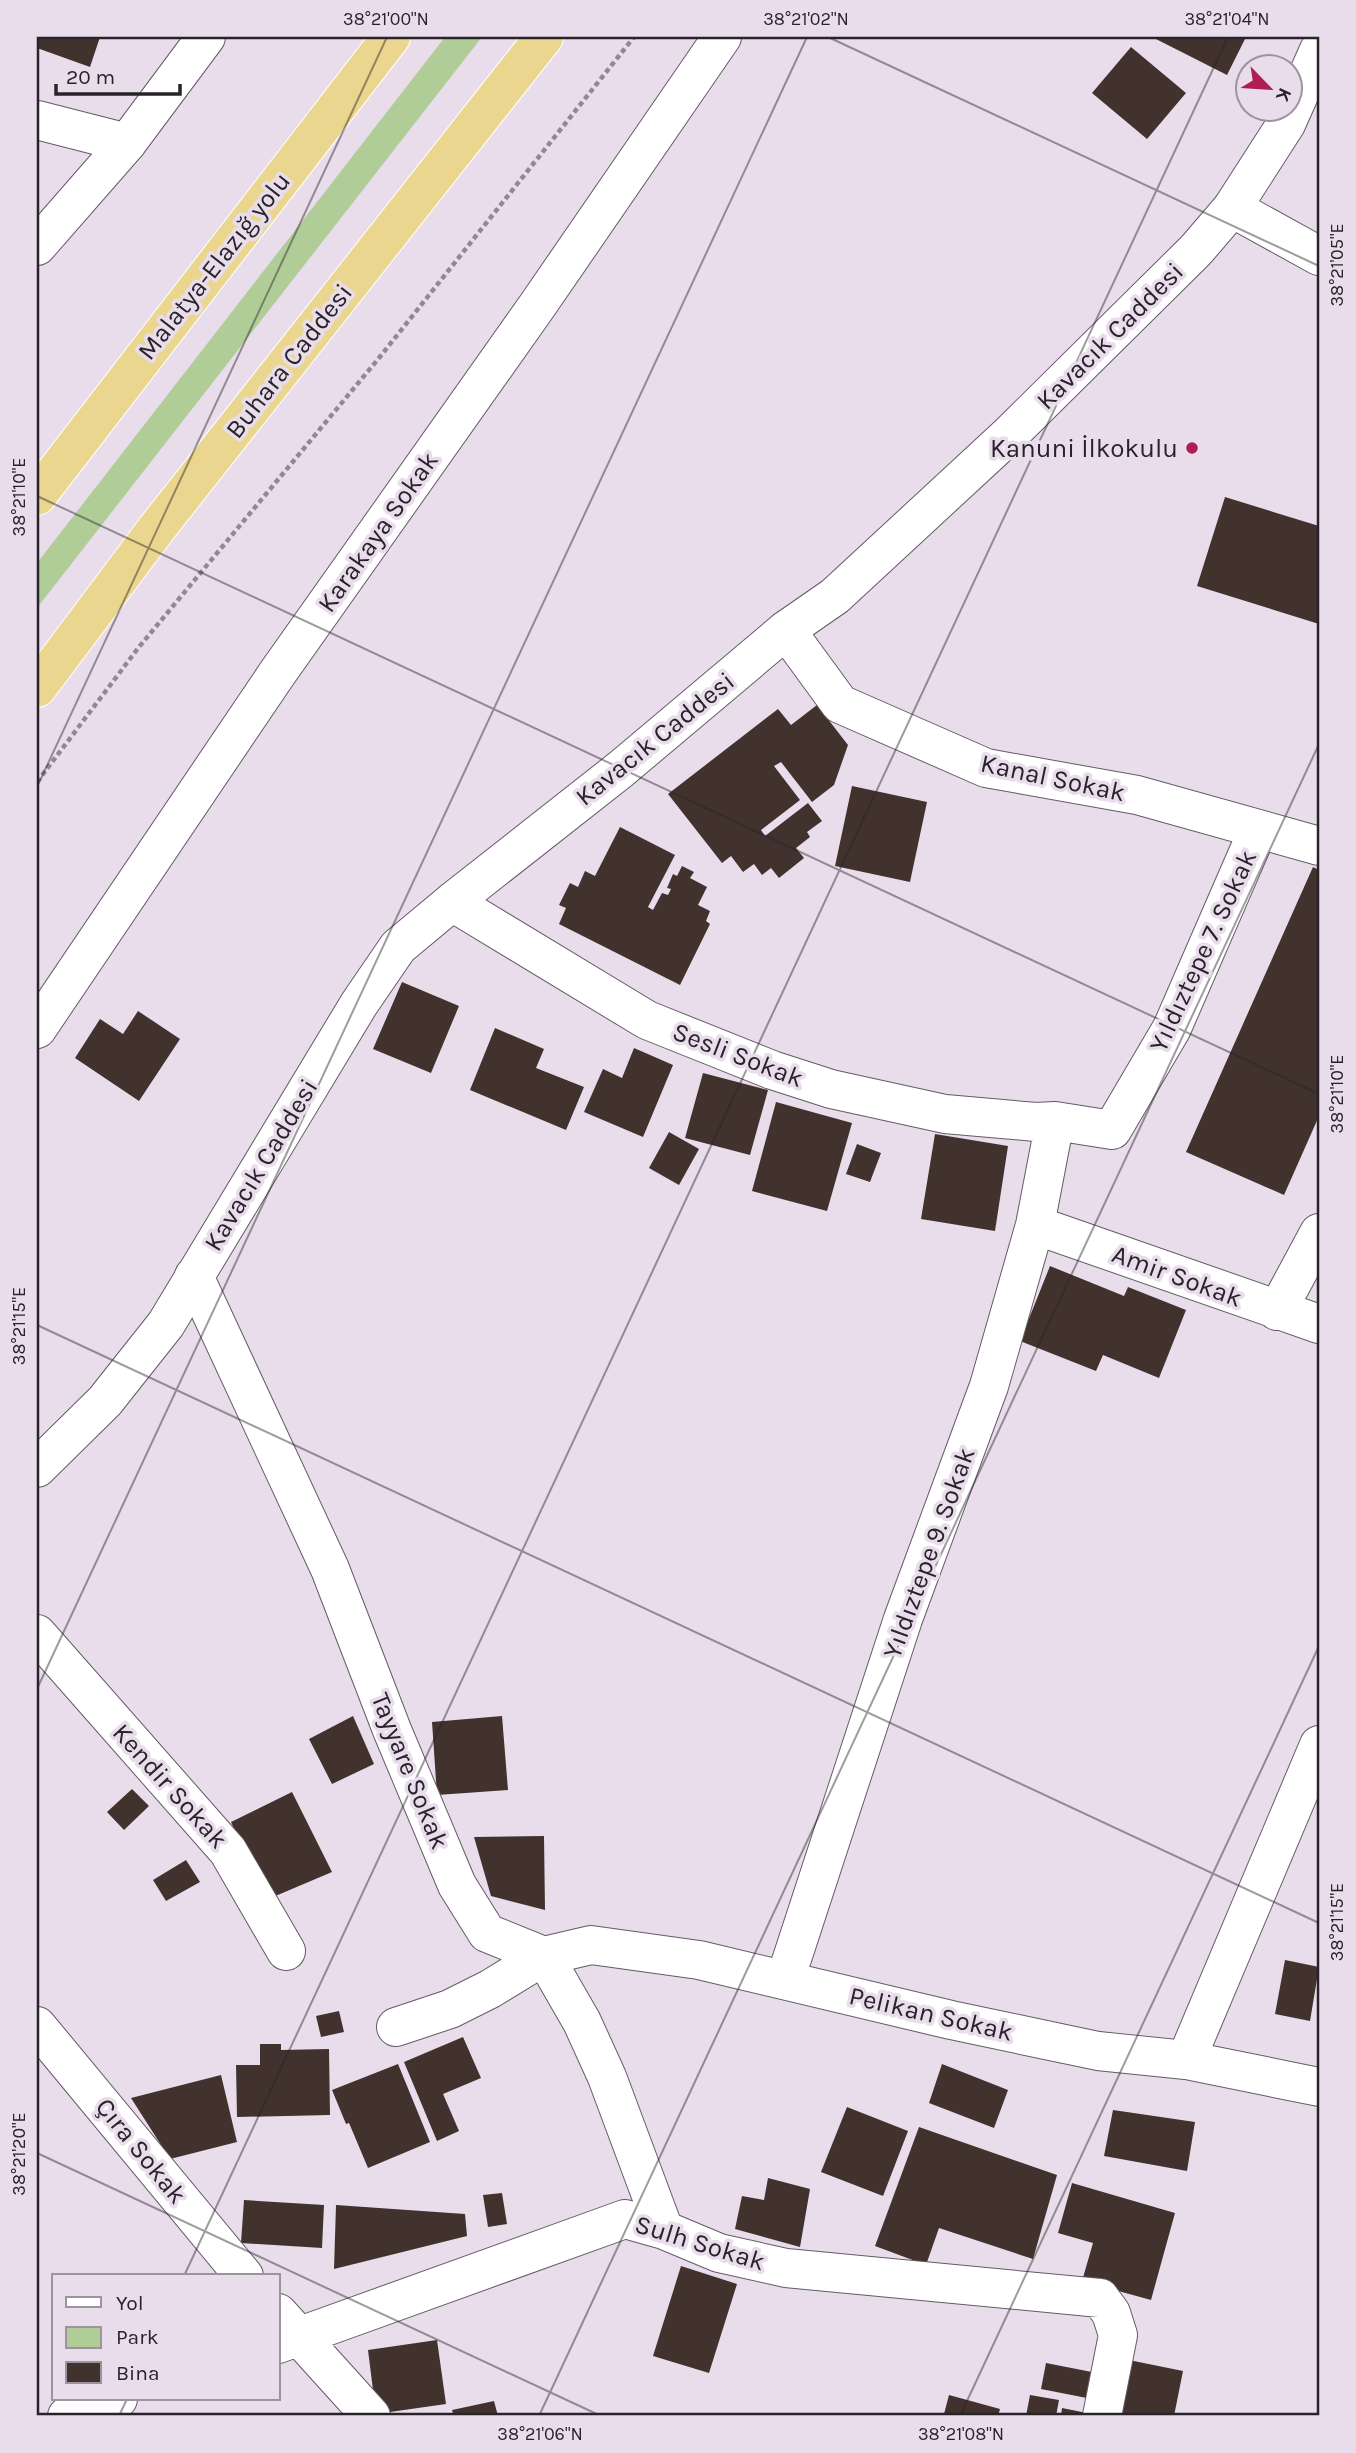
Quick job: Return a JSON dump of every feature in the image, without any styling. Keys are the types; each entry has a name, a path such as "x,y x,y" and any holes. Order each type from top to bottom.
{"highway":[{"name":"Malatya-Elazığ yolu","path":"37,496 391,37"},
{"name":"Buhara Caddesi","path":"37,688 166,517 544,37"}],"street":[{"path":"37,246 127,143 206,37"},
{"name":"Karakaya Sokak","path":"37,1029 276,675 537,306 722,37"},
{"name":"Kavacık Caddesi","path":"37,1468 105,1401 166,1324 359,1004 398,947 621,769 786,630 835,596 950,491 1196,250 1231,208 1286,124 1319,50"},
{"path":"37,120 127,143"},
{"path":"1231,208 1319,256"},
{"name":"Kanal Sokak","path":"786,630 840,704 986,768 1137,796 1319,846"},
{"name":"Yıldıztepe 7. Sokak","path":"1055,1121 1112,1130 1172,1028 1258,830"},
{"name":"Sesli Sokak","path":"452,902 647,1020 772,1070 831,1089 945,1114 1036,1122 1055,1121"},
{"name":"Yıldıztepe 9. Sokak","path":"785,1980 903,1619 989,1386 1035,1225 1055,1121"},
{"name":"Amir Sokak","path":"1035,1225 1319,1324"},
{"path":"1278,1311 1319,1233"},
{"name":"Tayyare Sokak","path":"194,1276 330,1569 392,1730 457,1885 487,1933 544,1956"},
{"name":"Kendir Sokak","path":"37,1634 228,1851 286,1951"},
{"path":"1186,2060 1319,1745"},
{"name":"Pelikan Sokak","path":"396,2027 450,2009 490,1989 544,1956 591,1945 699,1960 951,2020 1098,2051 1186,2060 1319,2087"},
{"path":"544,1956 582,2022 607,2077 664,2230"},
{"name":"Çıra Sokak","path":"37,2026 242,2274"},
{"name":"Sulh Sokak","path":"286,2331 625,2219 664,2230 719,2253 786,2268 1100,2298 1111,2313 1118,2335 1102,2416"},
{"path":"286,2331 371,2416"},
{"path":"67,2416 115,2400"}],"path":[{"path":"37,782 139,647 379,358 634,37"}],"green space":[{"path":"445,37 482,37 37,608 37,563"}],"building":[{"path":"37,37 100,37 90,67 37,48"},
{"path":"1152,37 1246,37 1238,52 1234,52 1234,61 1227,75"},
{"path":"1131,47 1186,93 1147,139 1092,93"},
{"name":"Kanuni İlkokulu","path":"1225,497 1319,526 1319,624 1197,586"},
{"path":"817,705 848,745 834,785 812,802 781,762 774,766 800,800 761,830 765,836 808,803 822,821 807,832 810,837 796,848 804,858 779,878 771,868 762,875 754,864 743,872 731,856 722,863 668,794 778,709 791,725"},
{"path":"852,786 927,802 910,882 835,866"},
{"path":"620,827 675,855 648,907 653,910 662,893 668,895 671,889 667,888 673,874 677,876 682,866 694,872 690,878 707,887 698,905 710,911 706,921 710,924 680,985 559,924 566,908 559,905 570,883 578,887 585,871 595,876"},
{"path":"1313,867 1319,870 1319,1116 1284,1195 1186,1152"},
{"path":"402,982 459,1006 431,1073 373,1049"},
{"path":"138,1011 180,1039 139,1101 75,1058 100,1019 123,1034"},
{"path":"495,1028 544,1049 536,1068 584,1087 566,1130 470,1090"},
{"path":"634,1048 673,1065 643,1137 584,1112 603,1069 622,1078"},
{"path":"703,1073 768,1090 750,1155 685,1138"},
{"path":"776,1102 852,1123 827,1211 752,1191"},
{"path":"669,1132 699,1149 679,1185 649,1168"},
{"path":"935,1134 1008,1146 995,1231 921,1219"},
{"path":"857,1144 881,1153 870,1182 846,1174"},
{"path":"1050,1266 1124,1296 1128,1287 1186,1310 1159,1378 1103,1355 1096,1371 1020,1341"},
{"path":"353,1716 374,1764 332,1784 309,1739"},
{"path":"502,1716 508,1790 437,1795 432,1722"},
{"path":"132,1789 149,1806 124,1830 107,1812"},
{"path":"292,1792 332,1872 266,1900 231,1822"},
{"path":"544,1836 545,1910 491,1896 474,1837"},
{"path":"186,1860 200,1882 166,1901 153,1880"},
{"path":"1285,1960 1319,1967 1310,2021 1275,2014"},
{"path":"339,2011 344,2032 321,2037 316,2016"},
{"path":"463,2037 481,2078 443,2094 459,2131 437,2141 404,2062"},
{"path":"260,2044 281,2044 281,2050 329,2049 330,2115 237,2117 236,2065 260,2065"},
{"path":"398,2064 430,2142 368,2168 332,2090"},
{"path":"942,2064 1008,2090 994,2128 929,2103"},
{"path":"221,2075 237,2142 170,2159 131,2098"},
{"path":"847,2107 908,2131 883,2196 821,2172"},
{"path":"1113,2110 1195,2122 1187,2171 1104,2156"},
{"path":"919,2127 1057,2175 1033,2259 939,2228 926,2265 875,2246"},
{"path":"768,2178 810,2189 800,2247 735,2229 742,2196 764,2200"},
{"path":"1072,2183 1175,2213 1151,2300 1082,2281 1093,2243 1058,2233"},
{"path":"502,2193 507,2224 488,2227 483,2195"},
{"path":"244,2200 324,2205 322,2248 241,2243"},
{"path":"336,2205 465,2214 467,2236 334,2269"},
{"path":"681,2266 737,2284 709,2373 653,2356"},
{"path":"437,2340 446,2404 376,2414 368,2350"},
{"path":"1124,2359 1183,2371 1174,2416 1114,2416"},
{"path":"1046,2363 1102,2374 1097,2400 1041,2389"},
{"path":"949,2395 1000,2409 998,2416 944,2414"},
{"path":"1030,2395 1059,2400 1056,2416 1026,2416"},
{"path":"494,2401 498,2416 454,2416 452,2410"},
{"path":"1062,2408 1097,2415 1061,2416"}],"place":[{"name":"Kanuni İlkokulu","path":"1192,448"}]}
